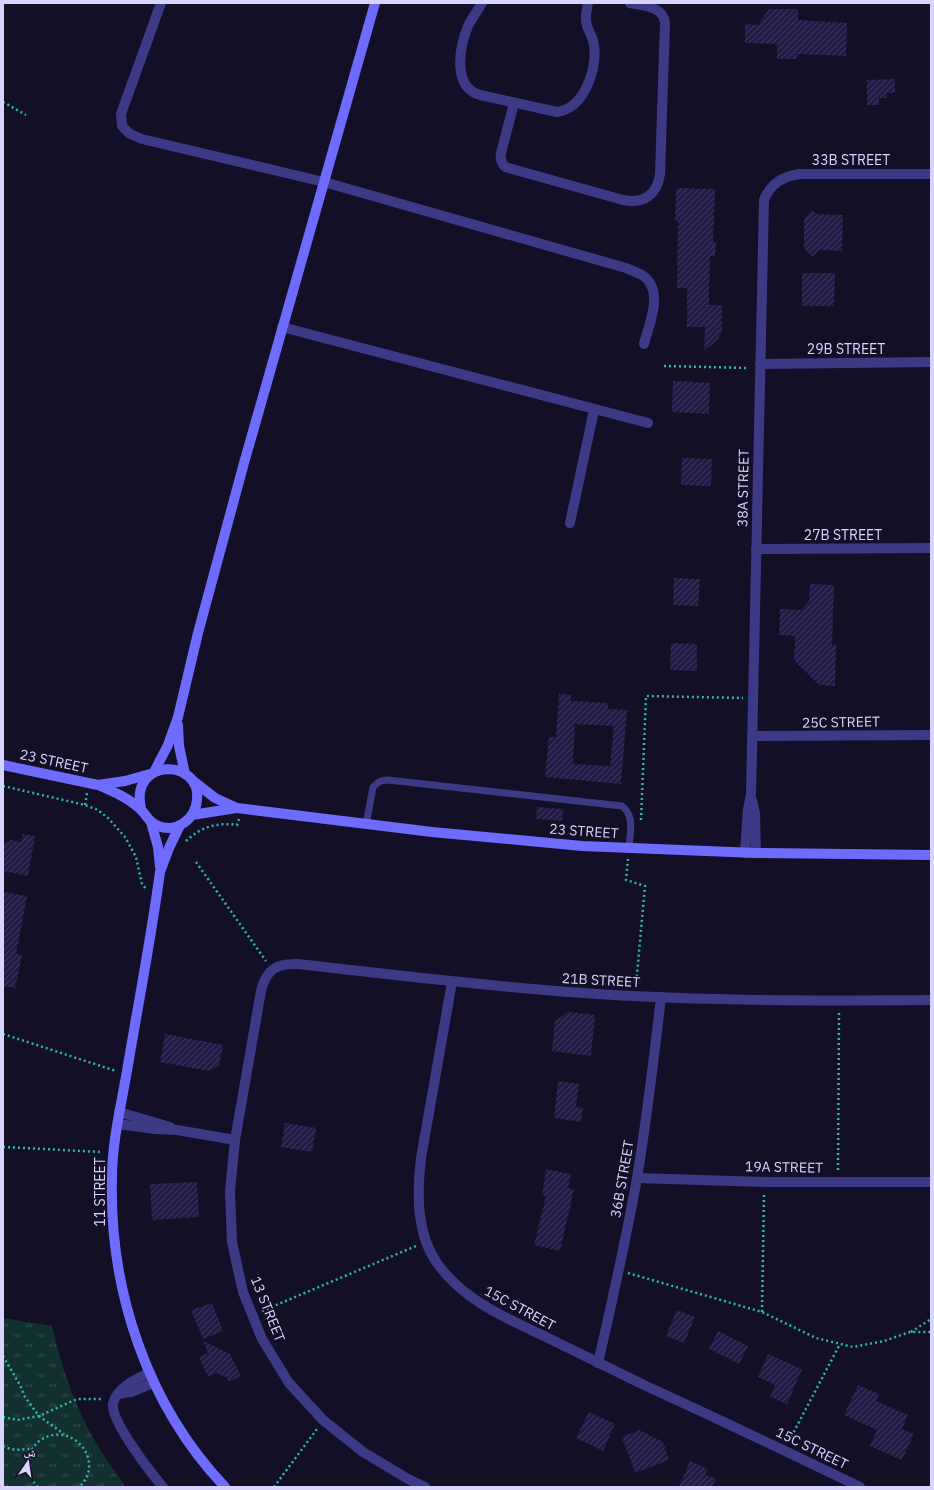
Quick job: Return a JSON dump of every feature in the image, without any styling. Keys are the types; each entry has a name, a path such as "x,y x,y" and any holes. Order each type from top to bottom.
{"street":[{"path":"161,3 121,114 122,126 130,134 142,140 324,182 626,268 645,277 654,287 655,302 644,344"},
{"path":"178,717 179,746 189,777 196,789 198,798 196,807 187,821 173,827 158,826 145,816 141,809 139,800 140,790 144,781 152,773 168,745 178,717 215,569 282,327 375,3"},
{"path":"482,3 465,34 461,55 462,77 468,89 474,93 557,112 567,109 579,98 590,78 594,56 591,34 586,22 588,3"},
{"path":"514,103 500,158 505,167 632,202 641,200 655,190 660,174 665,23 662,13 659,10 630,3"},
{"name":"33B STREET","path":"773,184 781,179 799,174 931,174"},
{"name":"38A STREET","path":"745,853 748,809 751,794 764,209 766,196 773,184"},
{"path":"282,327 648,423"},
{"name":"29B STREET","path":"760,366 931,362"},
{"path":"570,523 594,410"},
{"name":"27B STREET","path":"756,549 931,548"},
{"name":"25C STREET","path":"752,736 931,735"},
{"name":"23 STREET","path":"3,765 98,785 141,809"},
{"path":"152,773 162,769 170,769 178,770 189,777"},
{"name":"23 STREET","path":"98,785 125,782 152,773"},
{"name":"23 STREET","path":"189,777 215,798 240,808 366,825 505,839 629,848 745,853 931,854"},
{"name":"38A STREET","path":"751,794 755,813 756,853"},
{"name":"23 STREET","path":"192,815 240,808"},
{"name":"11 STREET","path":"151,822 158,847 160,872 158,893 119,1112 112,1177 112,1227 119,1277 132,1326 153,1383 181,1431 225,1487"},
{"name":"11 STREET","path":"160,872 180,825"},
{"name":"21B STREET","path":"272,970 280,966 298,964 452,982 635,996 759,1000 931,1000"},
{"name":"13 STREET","path":"272,970 266,976 261,991 235,1140 230,1191 232,1242 243,1292 262,1339 289,1383 323,1420 363,1452 408,1479 425,1487"},
{"name":"15C STREET","path":"452,982 421,1158 418,1186 420,1214 427,1241 437,1262 452,1282 494,1312 860,1487"},
{"name":"36B STREET","path":"598,1363 619,1270 637,1178 661,997"},
{"path":"119,1112 163,1124 177,1130"},
{"path":"118,1124 155,1129 177,1130 235,1140"},
{"name":"19A STREET","path":"637,1178 764,1182 931,1182"},
{"path":"149,1373 127,1385 117,1396 113,1404 113,1412 116,1420 136,1451 162,1487"},
{"path":"117,1396 153,1383"}],"lane":[{"path":"366,825 373,787 382,780 388,780 622,806 627,810 630,816 629,848"}],"path":[{"path":"3,102 26,115"},
{"path":"664,366 760,366"},
{"path":"641,826 646,696 753,698"},
{"path":"3,786 85,804 98,810 109,819 125,837 136,857 144,888 158,893"},
{"path":"184,845 195,833 205,828 221,824 237,825 240,808"},
{"path":"629,848 626,880 645,886 635,996"},
{"path":"196,862 272,970"},
{"path":"838,1182 839,1001"},
{"path":"3,1034 126,1075"},
{"path":"3,1147 114,1153"},
{"path":"762,1312 764,1182"},
{"path":"252,1315 427,1241"},
{"path":"619,1270 762,1312 816,1338 853,1348 884,1342 910,1332 931,1319"},
{"path":"910,1332 931,1332"},
{"path":"784,1450 840,1344"},
{"path":"3,1356 20,1385 24,1397 38,1416 75,1440 83,1447 88,1456 89,1466 87,1477 81,1487"},
{"path":"3,1417 17,1420 38,1416 77,1399 117,1396"},
{"path":"274,1487 323,1420"},
{"path":"38,1487 31,1477 28,1467 29,1458 33,1448 47,1437 56,1434 66,1435"},
{"path":"3,1446 19,1450 33,1448"}],"green space":[{"path":"3,1318 52,1326 60,1359 71,1391 92,1437 124,1484 122,1487 3,1487"}],"building":[{"path":"769,9 798,9 798,20 847,23 846,56 797,54 797,59 777,59 777,44 745,43 745,24 758,25"},
{"path":"895,79 895,93 887,93 887,98 879,98 879,105 867,105 867,80"},
{"path":"676,188 715,189 713,242 716,242 715,256 710,256 709,305 722,305 722,332 717,340 704,351 705,327 687,327 687,288 677,288 678,221 675,221"},
{"path":"812,210 816,214 843,215 842,251 820,250 812,257 804,248 804,219"},
{"path":"802,273 835,273 834,306 802,306"},
{"path":"673,381 710,383 709,414 672,412"},
{"path":"682,458 712,459 711,486 681,485"},
{"path":"674,578 700,579 698,606 673,605"},
{"path":"810,584 834,585 832,645 836,645 835,686 819,685 794,660 795,636 779,635 780,609 801,610 809,601"},
{"path":"671,643 697,644 697,671 670,670"},
{"path":"559,694 571,695 571,701 608,703 608,709 627,710 621,784 545,777 549,737 556,737","holes":["575,724 614,726 610,766 573,764"]},
{"path":"537,807 563,809 562,821 536,819"},
{"path":"23,834 35,836 28,876 3,871 3,844 11,840 21,842"},
{"path":"3,892 27,896 16,954 22,955 15,988 3,986"},
{"path":"568,1012 595,1015 591,1056 552,1051 555,1021"},
{"path":"165,1034 223,1045 219,1066 209,1071 160,1062"},
{"path":"558,1081 579,1084 576,1107 583,1108 581,1122 554,1118"},
{"path":"285,1123 316,1128 312,1152 281,1147"},
{"path":"546,1169 571,1174 568,1188 574,1189 560,1251 534,1245 546,1196 542,1195"},
{"path":"197,1182 199,1217 152,1220 150,1184"},
{"path":"212,1303 223,1331 203,1339 191,1310"},
{"path":"677,1310 695,1317 684,1343 666,1336"},
{"path":"718,1331 748,1346 739,1364 709,1349"},
{"path":"203,1341 230,1354 241,1376 229,1382 226,1377 216,1373 208,1377 199,1357 208,1353"},
{"path":"768,1354 802,1369 787,1404 770,1397 775,1385 758,1377"},
{"path":"858,1385 879,1394 876,1401 908,1415 902,1429 914,1434 902,1460 870,1446 877,1430 844,1415"},
{"path":"589,1412 615,1424 603,1451 576,1438"},
{"path":"639,1430 663,1442 669,1460 635,1473 622,1437"},
{"path":"690,1461 708,1469 705,1474 716,1479 712,1487 679,1487"}]}
